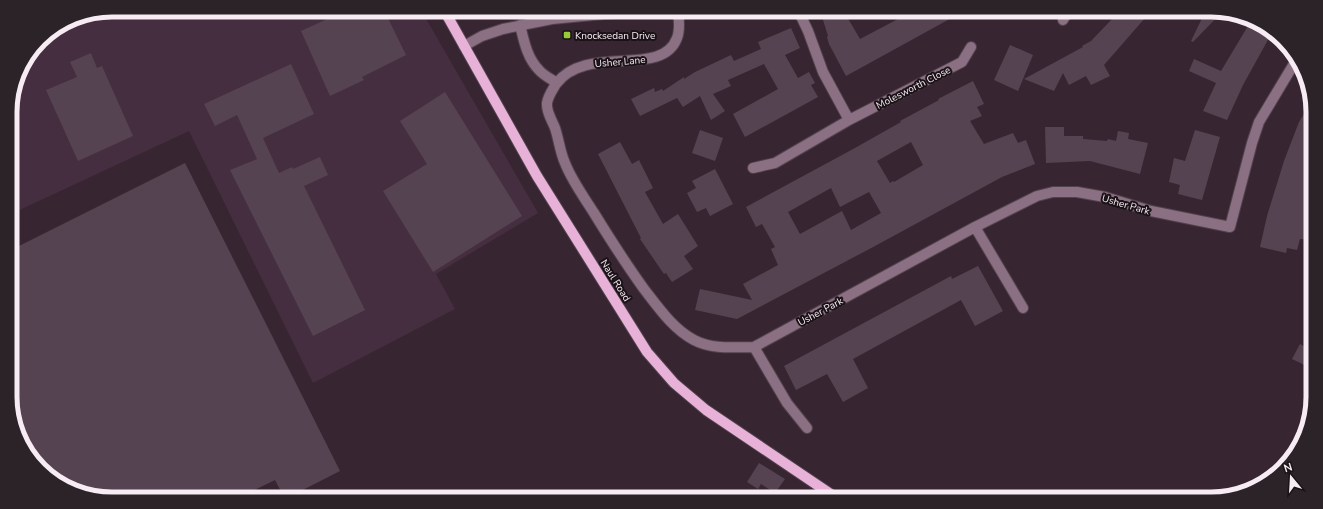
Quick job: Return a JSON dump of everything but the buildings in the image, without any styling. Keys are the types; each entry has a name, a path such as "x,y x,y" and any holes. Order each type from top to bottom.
{"main road":[{"name":"Naul Road","path":"448,17 537,176 647,352 674,383 706,410 828,492"}],"street":[{"path":"464,46 503,29 563,17"},
{"name":"Usher Lane","path":"557,83 565,74 578,67 607,61 646,60 659,56 668,51 674,45 678,37 678,17"},
{"path":"801,17 823,72 849,120"},
{"path":"520,26 525,46 531,59 539,70 557,83"},
{"name":"Molesworth Close","path":"753,168 775,162 849,120 962,62 971,47"},
{"name":"Usher Park","path":"557,83 551,92 547,103 549,115 558,137 565,163 623,260 655,304 682,332 695,340 722,348 754,347 975,227 1037,196 1053,192 1078,192 1105,197 1151,211 1230,227 1252,143 1260,122 1294,66"},
{"path":"975,227 1023,308"},
{"path":"754,347 787,403 807,428"}],"shaded area":[{"path":"106,17 425,17 538,213 436,274 455,309 313,383 189,131 17,211 17,106 20,87 33,59 41,49 59,33 76,24"}],"place":[{"name":"Knocksedan Drive","path":"567,35"}]}
